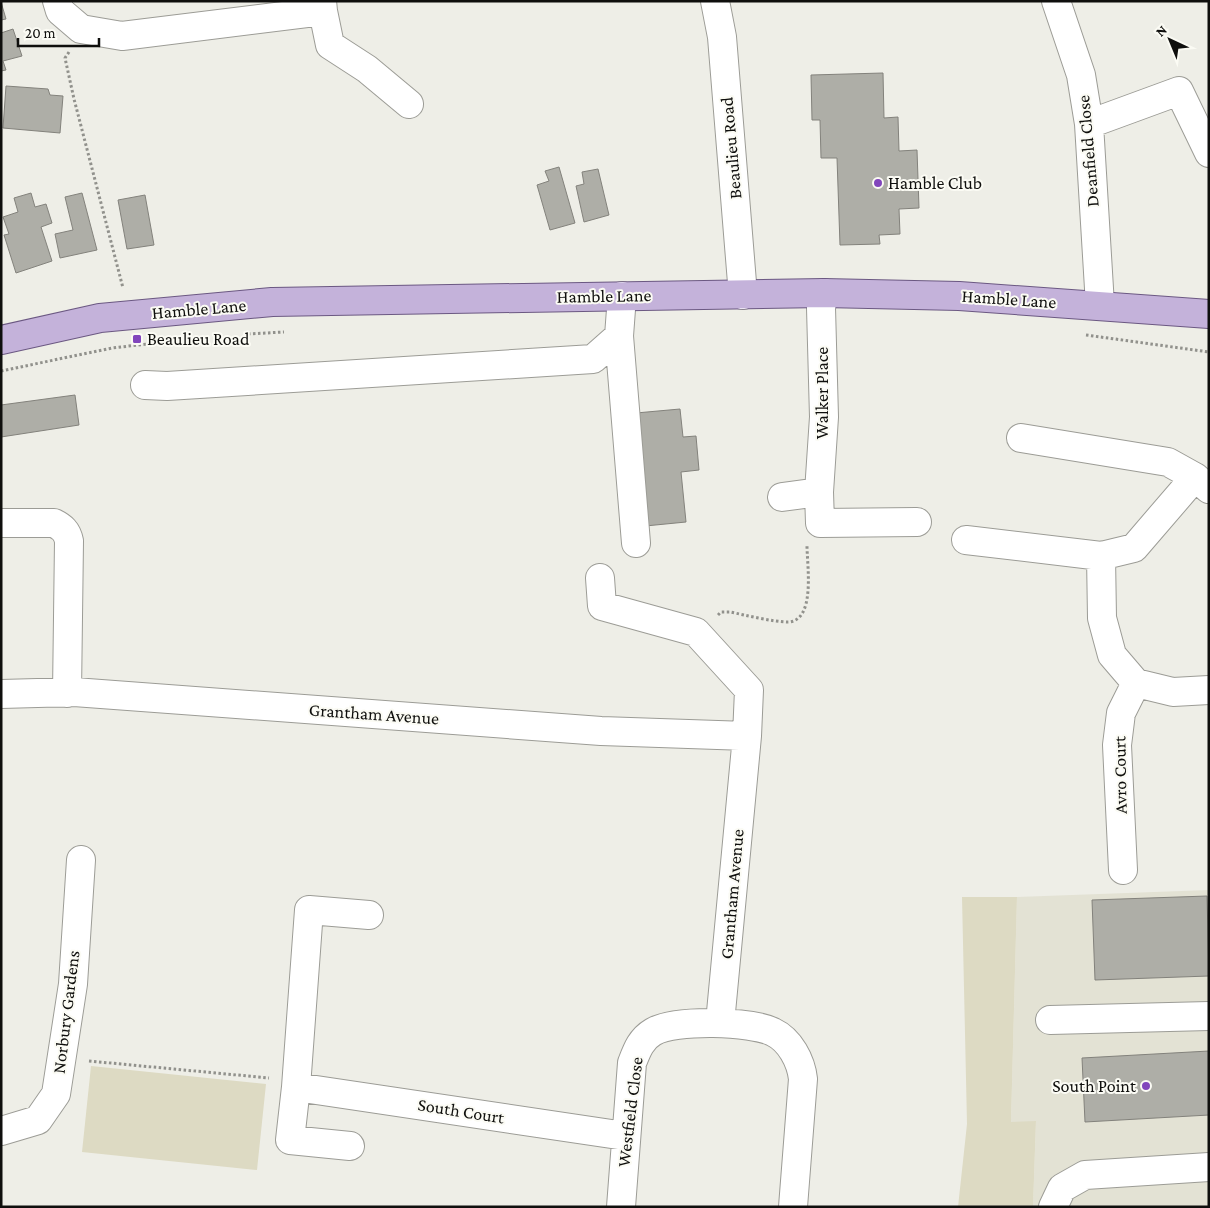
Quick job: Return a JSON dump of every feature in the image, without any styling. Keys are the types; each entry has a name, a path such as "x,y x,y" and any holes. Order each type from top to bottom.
{"main road":[{"name":"Hamble Lane","path":"1,340 100,318 272,302 622,296 744,296 824,293 959,296 1209,314"}],"street":[{"path":"57,1 60,11 81,28 122,36 322,6 330,45 367,69 408,104"},
{"name":"Beaulieu Road","path":"715,1 722,37 744,296"},
{"name":"Deanfield Close","path":"1056,1 1081,75 1089,124 1100,305"},
{"path":"1089,124 1179,91 1209,152"},
{"name":"Walker Place","path":"820,523 819,492 824,417 822,308 824,293"},
{"path":"622,296 618,336 636,543"},
{"path":"161,391 593,359 618,336"},
{"path":"966,540 1101,556 1134,548 1202,483 1168,462 1021,438"},
{"path":"782,497 819,492"},
{"path":"820,523 917,522"},
{"path":"1,523 54,523 60,526 67,534 69,541 67,693"},
{"path":"1101,556 1102,618 1112,655 1136,683 1173,692 1209,690"},
{"name":"Grantham Avenue","path":"600,578 602,606 696,632 749,690 747,736 720,1023"},
{"name":"Avro Court","path":"1123,870 1117,746 1121,713 1136,683"},
{"name":"Grantham Avenue","path":"1,694 67,693 591,730 747,736"},
{"name":"Norbury Gardens","path":"1,1132 38,1120 56,1094 73,984 81,860"},
{"path":"350,1146 290,1140 309,910 369,915"},
{"path":"1050,1020 1209,1016"},
{"name":"Westfield Close","path":"621,1207 632,1063 640,1044 653,1032 673,1025 720,1023 773,1032 789,1046 800,1064 802,1079 793,1207"},
{"name":"South Court","path":"296,1084 625,1136"},
{"path":"1053,1207 1062,1188 1085,1175 1209,1167"}],"path":[{"path":"81,28 66,58 74,100 130,316"},
{"path":"715,618 721,612 787,622 799,618 808,602 807,540 811,531 820,523"},
{"path":"61,1058 296,1084"}],"shaded area":[{"path":"1209,890 1209,1207 1033,1207 1036,1122 1011,1122 1017,897"},
{"path":"962,897 1017,897 1011,1122 1036,1121 1033,1207 958,1207 967,1124"},
{"path":"91,1066 266,1084 257,1170 82,1152"}],"building":[{"path":"1,2 6,19 1,20"},
{"path":"13,29 22,56 3,61 6,70 1,71 1,33"},
{"name":"Hamble Club","path":"883,73 884,118 898,117 899,151 917,150 919,208 899,209 900,234 879,235 880,244 840,245 837,158 821,158 820,120 812,120 811,75"},
{"path":"6,86 48,89 50,95 63,96 60,133 3,128"},
{"path":"559,167 575,223 550,230 537,185 549,181 545,171"},
{"path":"598,169 609,215 584,222 576,186 584,184 582,172"},
{"path":"31,193 35,207 46,204 52,223 41,227 52,261 16,273 4,235 9,234 3,217 18,212 14,198"},
{"path":"82,193 97,250 60,258 55,234 73,230 65,197"},
{"path":"145,195 154,245 127,249 118,200"},
{"path":"75,395 79,425 1,437 1,405"},
{"path":"680,409 683,437 696,436 699,470 681,472 686,522 635,527 625,414"},
{"path":"1207,896 1209,976 1095,980 1092,900"},
{"name":"South Point","path":"1209,1051 1209,1115 1085,1122 1082,1058"}],"place":[{"name":"Hamble Club","path":"878,183"},
{"name":"Beaulieu Road","path":"137,339"},
{"name":"South Point","path":"1146,1086"}]}
